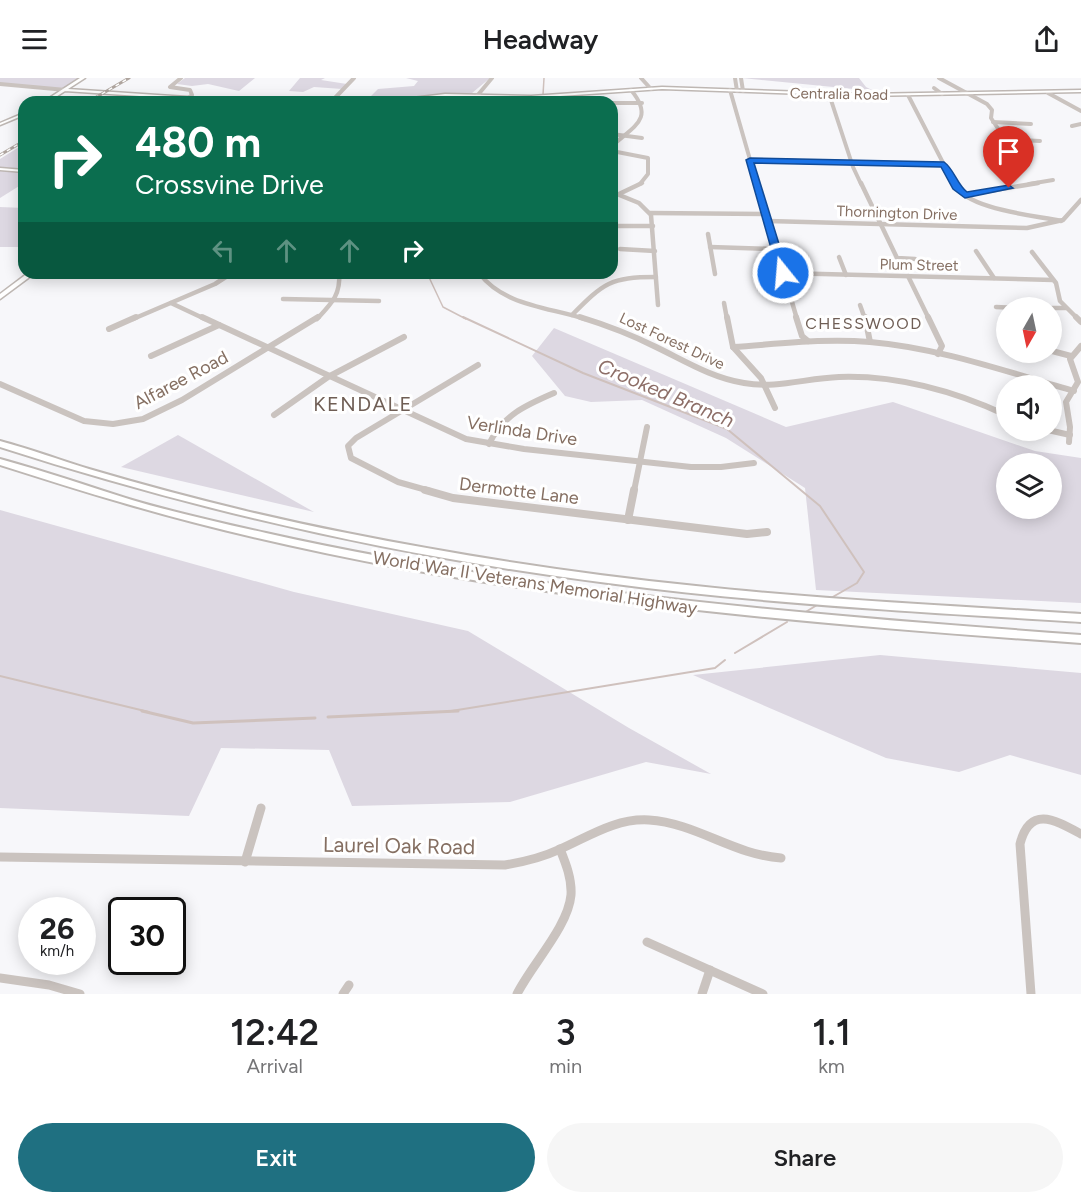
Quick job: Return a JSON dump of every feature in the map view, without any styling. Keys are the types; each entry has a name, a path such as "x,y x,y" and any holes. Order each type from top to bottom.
{"highway":[{"name":"World War II Veterans Memorial Highway","path":"0,444 112,479 216,507 348,537 524,568 772,597 1081,618"},
{"name":"World War II Veterans Memorial Highway","path":"0,462 111,497 205,523 303,545 483,579 619,599 745,613 1081,639"}],"main road":[{"path":"56,96 83,78"},
{"path":"62,96 89,78"},
{"name":"Centralia Road","path":"429,96 548,96 651,89 908,95 1081,91"},
{"path":"66,90 159,96"},
{"path":"0,126 18,118"},
{"path":"0,170 18,171"},
{"path":"0,297 24,279"}],"street":[{"path":"181,78 170,87 190,90 191,96"},
{"path":"337,96 354,78"},
{"path":"476,95 492,78"},
{"path":"641,78 651,89"},
{"path":"735,78 737,91"},
{"path":"741,78 743,91"},
{"path":"939,78 990,106 993,122 1020,162"},
{"path":"0,84 66,90"},
{"path":"934,88 942,94"},
{"path":"618,141 641,118 643,111 642,103 631,90"},
{"path":"729,90 801,334 808,341"},
{"path":"1048,93 1081,111"},
{"path":"829,94 851,162 897,258 915,259"},
{"path":"908,95 956,187 965,195 988,205 1061,221 1067,218 1073,207 1081,200"},
{"path":"618,103 642,103"},
{"path":"993,122 1030,124"},
{"path":"1072,126 1081,124"},
{"path":"618,135 642,138"},
{"path":"1004,139 1040,141"},
{"path":"618,152 648,158 649,174 647,179 618,194"},
{"path":"750,160 944,164"},
{"path":"965,195 1053,180"},
{"path":"618,194 639,203 650,213 653,226 658,304"},
{"path":"650,213 766,214"},
{"name":"Thornington Drive","path":"768,221 1018,228 1043,226 1061,221"},
{"path":"618,226 653,226"},
{"path":"708,234 715,274"},
{"path":"710,247 776,249"},
{"path":"620,249 655,251"},
{"path":"976,251 994,278"},
{"path":"1032,252 1053,280 1060,301 1081,322"},
{"path":"839,257 846,275"},
{"name":"Plum Street","path":"783,273 1053,280"},
{"path":"908,276 938,335 942,346 938,354"},
{"path":"618,278 656,277"},
{"path":"109,329 223,279"},
{"path":"336,298 339,279"},
{"name":"Lost Forest Drive","path":"483,279 489,287 503,297 612,327 713,375 738,383 765,385 839,377 887,379 978,403 996,411"},
{"path":"572,315 609,280 614,279"},
{"path":"283,298 379,301"},
{"name":"Alfaree Road","path":"0,384 84,421 102,424 128,423 155,415 270,349 314,322 336,298"},
{"name":"Verlinda Drive","path":"171,303 455,436 489,444 706,468 754,463"},
{"path":"724,303 733,346 765,385 775,408"},
{"path":"860,305 868,327 870,342"},
{"path":"151,356 219,325"},
{"path":"274,415 328,377 404,337"},
{"path":"733,346 808,341 870,342 938,354 1074,391"},
{"path":"1062,435 1070,438 1065,406 1078,382 1071,363 1071,356 1081,346"},
{"path":"1062,354 1071,356"},
{"path":"400,411 478,365"},
{"path":"489,444 494,431 503,420 554,393"},
{"name":"Dermotte Lane","path":"400,411 353,440 347,450 351,458 398,482 453,498 747,534 767,532"},
{"path":"628,520 647,428"},
{"path":"245,862 261,808"},
{"path":"1030,994 1020,844 1023,828 1035,819 1049,819 1081,834"},
{"name":"Laurel Oak Road","path":"0,857 506,865 534,859 560,849 610,824 651,820 674,824 753,856 781,858"},
{"path":"517,994 568,913 572,890 570,875 560,849"},
{"path":"647,942 763,994"},
{"path":"702,994 710,970"},
{"path":"0,978 40,983 78,994"}],"shaded area":[{"path":"0,78 82,78 63,89 0,83"},
{"path":"185,78 255,78 239,91 208,84 192,86 177,84"},
{"path":"300,78 325,78 321,80 347,84 342,89 314,87 303,92 289,91"},
{"path":"406,78 490,78 472,93 436,96 371,96 378,89 414,86 418,81"},
{"path":"742,78 859,78 866,87 874,91"},
{"path":"18,148 18,187 0,198 0,159"},
{"path":"0,207 18,208 18,247 0,247"},
{"path":"554,328 786,427 893,402 996,438 996,441 1006,441 1048,453 996,453 996,519 1062,519 1062,455 1081,458 1081,603 816,590 805,488 726,438 642,400 591,402 565,396 532,356"},
{"path":"178,435 314,512 121,467"},
{"path":"0,510 294,592 468,631 629,728 711,774 646,762 510,802 352,806 329,750 221,748 189,816 0,808"},
{"path":"880,655 1081,673 1081,775 1010,755 959,772 886,758 693,675"}],"waterway":[{"name":"Crooked Branch","path":"544,78 544,96"},
{"name":"Crooked Branch","path":"430,279 443,307 466,319"},
{"name":"Crooked Branch","path":"463,317 583,373 727,429 820,506 864,572 857,583 831,598"},
{"path":"804,613 817,605"},
{"path":"735,653 787,622"},
{"path":"448,711 715,668 725,660"},
{"path":"0,676 149,712"},
{"path":"142,711 193,723 315,718"},
{"path":"328,717 448,711"},
{"path":"448,711 458,711"}],"railway":[{"path":"98,96 129,78"},
{"path":"0,155 18,144"}],"district":[{"name":"CHESSWOOD","path":"864,323"},
{"name":"KENDALE","path":"363,404"}],"route":[{"path":"783,273 750,160 944,164 958,190 965,195 1009,188"}]}
